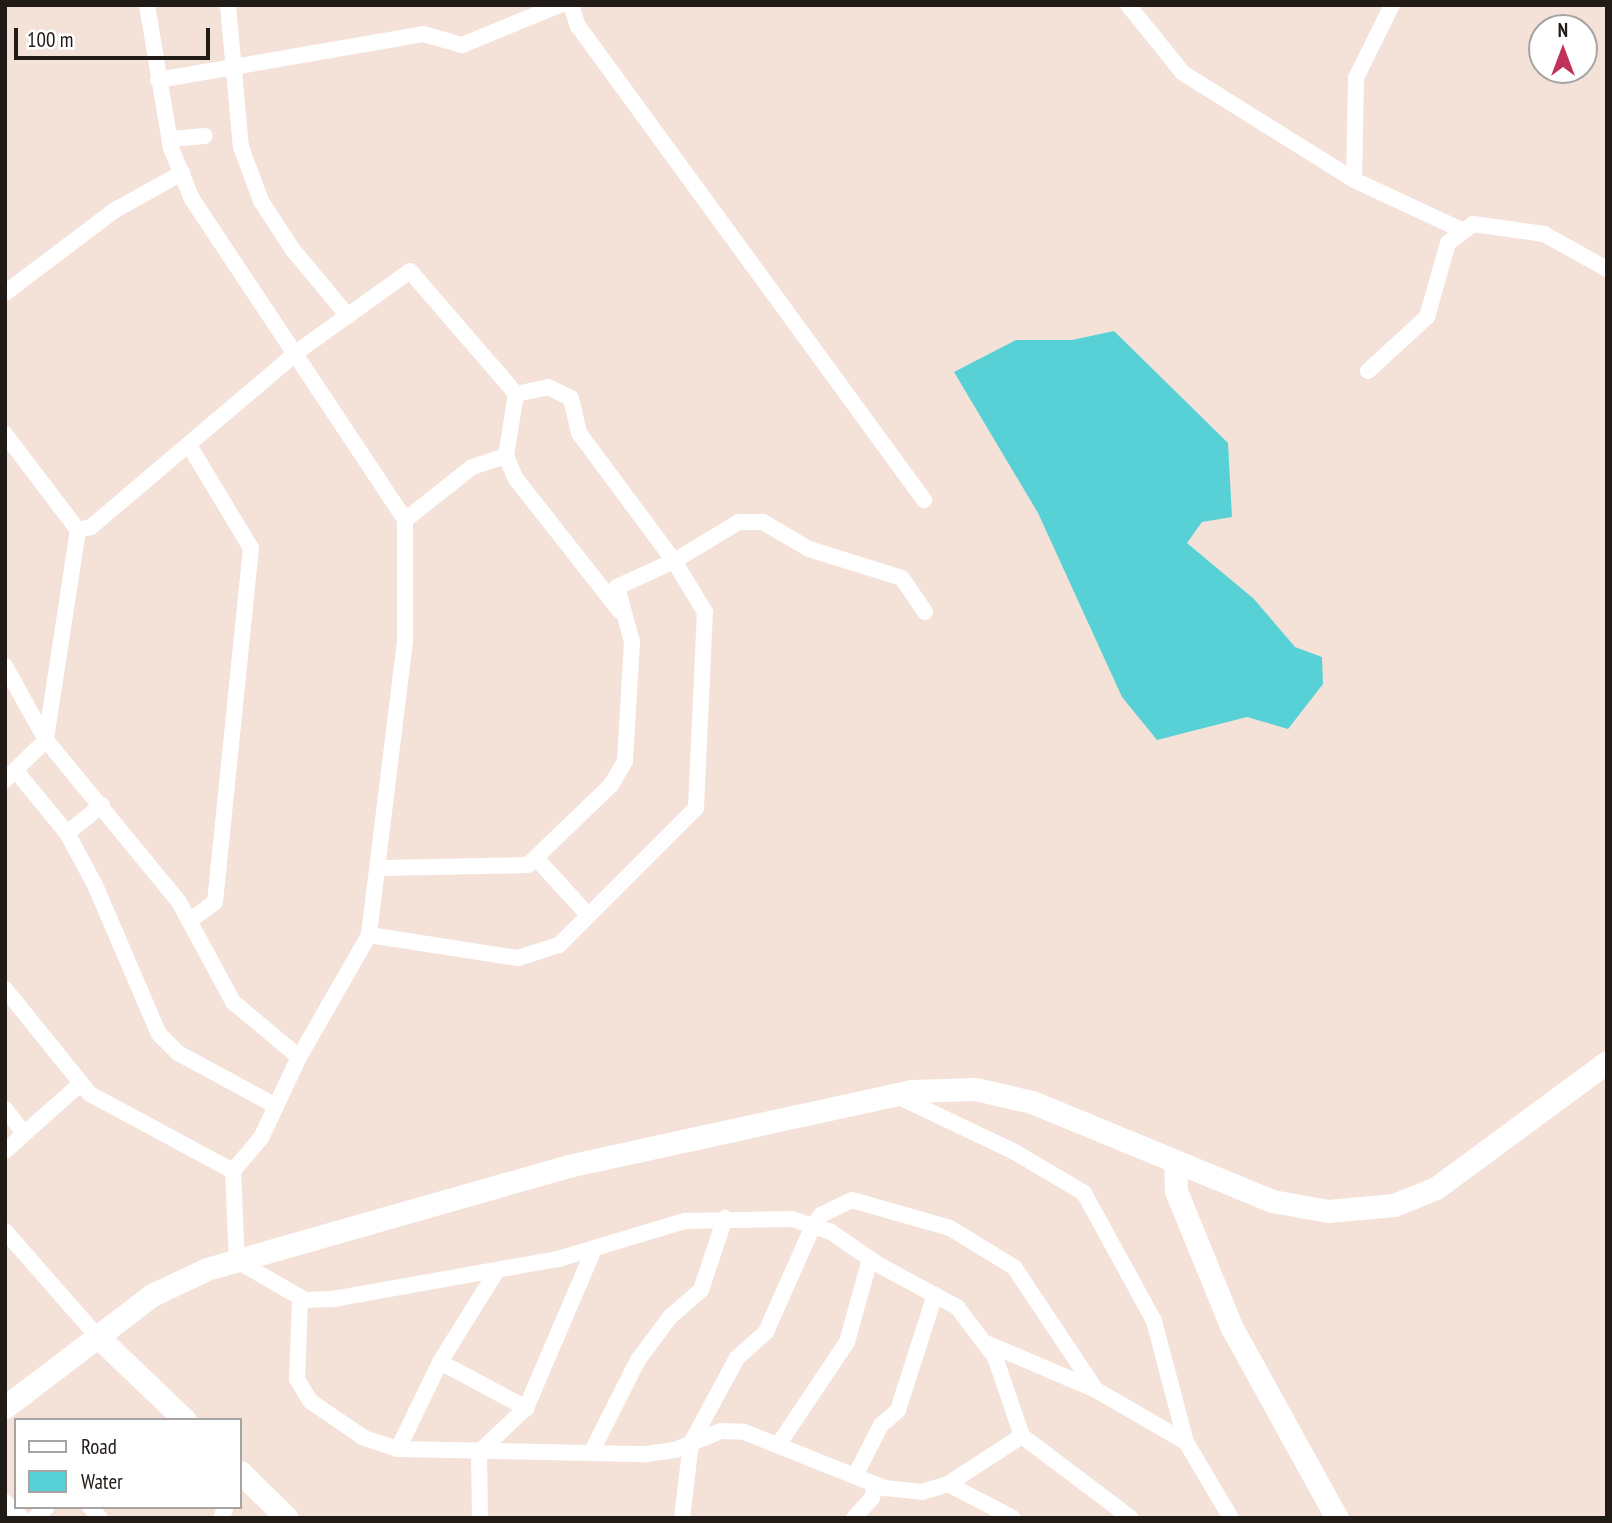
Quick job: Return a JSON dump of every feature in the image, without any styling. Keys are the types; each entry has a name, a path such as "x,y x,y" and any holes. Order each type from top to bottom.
{"main road":[{"path":"5,1407 96,1335 152,1295 237,1261 568,1166 895,1095 975,1089 1032,1102 1272,1201 1328,1211 1394,1205 1436,1188 1607,1062"},
{"path":"1175,1161 1176,1191 1233,1328 1337,1518"},
{"path":"96,1335 183,1418"},
{"path":"242,1477 287,1518"}],"street":[{"path":"146,5 170,139 192,199 297,352 405,520 405,641 369,935 299,1057 261,1138 233,1171 237,1261 300,1298 333,1299 496,1272 594,1250 685,1221 725,1218 792,1219 831,1232 870,1259 957,1307 995,1357 1022,1436 1131,1518"},
{"path":"228,5 237,67 241,148 261,201 293,250 348,316"},
{"path":"158,79 423,34 462,45 536,9 560,5"},
{"path":"570,5 578,26 924,500"},
{"path":"1128,5 1183,73 1354,180 1464,231"},
{"path":"1354,180 1356,78 1392,5"},
{"path":"170,139 205,136"},
{"path":"5,293 115,209 182,173"},
{"path":"1368,371 1427,317 1448,243 1473,225 1544,234 1607,268"},
{"path":"78,530 91,527 190,447 297,352 410,271 516,394 506,456 516,479 625,618"},
{"path":"369,935 518,958 559,945 696,808 705,612 674,561 579,433 571,398 548,387 516,394"},
{"path":"5,435 78,530 46,740 11,776 66,833 91,875 159,1034 178,1053 276,1106"},
{"path":"189,921 215,902 251,548 190,447"},
{"path":"405,520 472,467 506,456"},
{"path":"379,868 474,869 527,865 536,858 611,785 625,761 632,642 617,587 674,561 739,522 763,522 809,549 902,578 925,612"},
{"path":"5,666 46,740 102,805 189,921 233,1002 299,1057"},
{"path":"66,833 102,805"},
{"path":"536,858 588,915"},
{"path":"5,989 79,1084 233,1171"},
{"path":"5,1151 79,1084"},
{"path":"895,1095 1046,1168 1084,1193 1154,1321 1186,1442 1231,1518"},
{"path":"5,1109 24,1133"},
{"path":"682,1518 691,1443 737,1358 766,1332 813,1226 821,1215 852,1200 950,1227 1014,1267 1096,1390"},
{"path":"591,1453 638,1360 670,1317 701,1290 725,1218"},
{"path":"5,1231 96,1335"},
{"path":"480,1518 479,1452 526,1408 594,1250"},
{"path":"778,1445 847,1342 870,1259"},
{"path":"398,1449 440,1363 496,1272"},
{"path":"855,1476 881,1425 898,1410 935,1296"},
{"path":"300,1298 297,1379 310,1401 364,1438 398,1449 646,1454 691,1443 721,1431 744,1432 875,1484 922,1492 948,1484 1022,1436"},
{"path":"983,1342 1096,1390 1186,1442"},
{"path":"440,1363 526,1408"},
{"path":"854,1518 872,1498 875,1484"},
{"path":"948,1484 1013,1518"},
{"path":"5,1502 22,1518"}],"water":[{"path":"1114,331 1228,443 1232,517 1202,522 1187,543 1254,599 1295,647 1322,657 1323,684 1288,729 1247,717 1157,740 1122,697 1038,513 954,372 1016,340 1072,340"}]}
